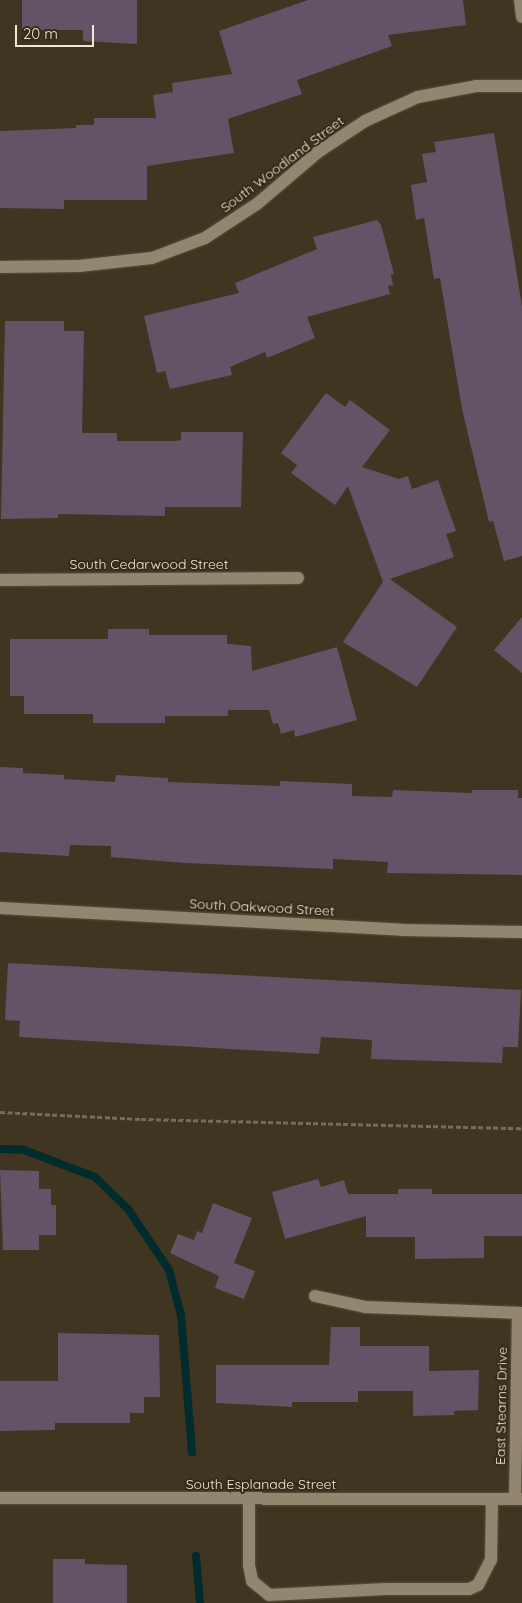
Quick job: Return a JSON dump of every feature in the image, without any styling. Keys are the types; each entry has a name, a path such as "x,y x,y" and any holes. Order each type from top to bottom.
{"street":[{"path":"520,0 522,16"},
{"name":"South Woodland Street","path":"0,266 79,266 152,258 205,238 257,204 318,152 364,121 418,97 476,86 522,86"},
{"name":"South Cedarwood Street","path":"0,580 298,578"},
{"name":"South Oakwood Street","path":"0,908 402,930 522,932"},
{"path":"315,1296 365,1307 520,1314"},
{"name":"East Stearns Drive","path":"518,1499 520,1314"},
{"name":"South Esplanade Street","path":"0,1498 518,1499"},
{"path":"249,1499 249,1565 252,1581 268,1595 386,1589 469,1589 478,1585 491,1560 492,1499"}],"path":[{"path":"1,1112 141,1119 522,1128"}],"building":[{"path":"22,0 137,0 137,44 83,41 83,30 22,30"},
{"path":"308,0 463,0 466,25 388,35 392,46 297,80 302,94 228,119 234,153 147,166 147,200 64,200 64,209 0,208 0,131 76,128 76,125 94,125 94,118 156,118 153,95 173,92 172,83 232,74 219,31"},
{"path":"494,133 522,306 522,556 504,561 493,521 489,522 462,409 440,278 434,279 424,218 416,220 411,185 427,182 422,154 436,152 434,142"},
{"path":"377,220 381,225 394,274 391,274 393,285 388,286 390,294 307,317 315,338 267,358 265,352 230,367 232,375 170,389 165,371 157,373 144,316 239,293 235,283 317,249 313,237"},
{"path":"5,321 64,321 64,331 84,331 82,433 117,433 117,441 175,441 181,440 181,432 243,432 241,507 165,507 165,516 58,514 58,518 1,519"},
{"path":"326,393 345,407 350,400 390,430 362,467 399,479 408,476 412,489 438,480 456,531 446,534 454,557 390,579 457,627 417,687 343,642 383,582 348,486 335,505 291,473 297,465 281,453"},
{"path":"522,617 522,673 494,650"},
{"path":"108,629 149,629 149,635 227,635 227,644 251,646 252,671 337,647 357,720 295,737 294,730 281,734 278,723 273,724 269,710 228,710 228,716 165,716 165,723 93,723 93,714 24,714 24,696 10,696 10,639 108,639"},
{"path":"0,767 23,768 23,773 64,775 64,779 115,782 116,775 168,778 168,782 280,786 280,781 352,784 352,796 392,797 393,790 472,793 472,790 518,790 518,798 522,798 522,875 387,873 388,862 333,859 333,869 185,863 111,857 111,846 70,845 69,856 0,852"},
{"path":"8,963 521,990 518,1047 503,1047 502,1063 371,1059 372,1040 321,1037 319,1054 19,1037 20,1021 5,1020"},
{"path":"0,1170 39,1171 39,1189 51,1189 51,1205 56,1205 56,1235 39,1235 39,1250 3,1250"},
{"path":"318,1179 321,1187 344,1180 348,1194 398,1194 398,1189 432,1189 432,1194 522,1194 522,1236 484,1236 484,1258 415,1259 415,1237 366,1237 366,1216 285,1239 272,1192"},
{"path":"213,1203 252,1218 234,1263 255,1271 244,1299 215,1288 219,1276 170,1253 178,1234 194,1240 197,1231 202,1233"},
{"path":"331,1327 360,1327 360,1346 429,1346 429,1371 479,1370 478,1410 454,1411 454,1415 413,1416 413,1391 358,1391 358,1402 292,1402 292,1407 216,1403 216,1365 329,1365"},
{"path":"58,1333 159,1335 160,1397 144,1397 144,1413 130,1413 130,1423 55,1423 55,1430 0,1431 0,1381 58,1381"},
{"path":"53,1559 85,1559 85,1564 127,1565 127,1603 53,1603"}],"waterway":[{"path":"0,1149 24,1150 95,1177 128,1209 169,1270 181,1315 192,1453"},
{"path":"196,1556 200,1603"}]}
